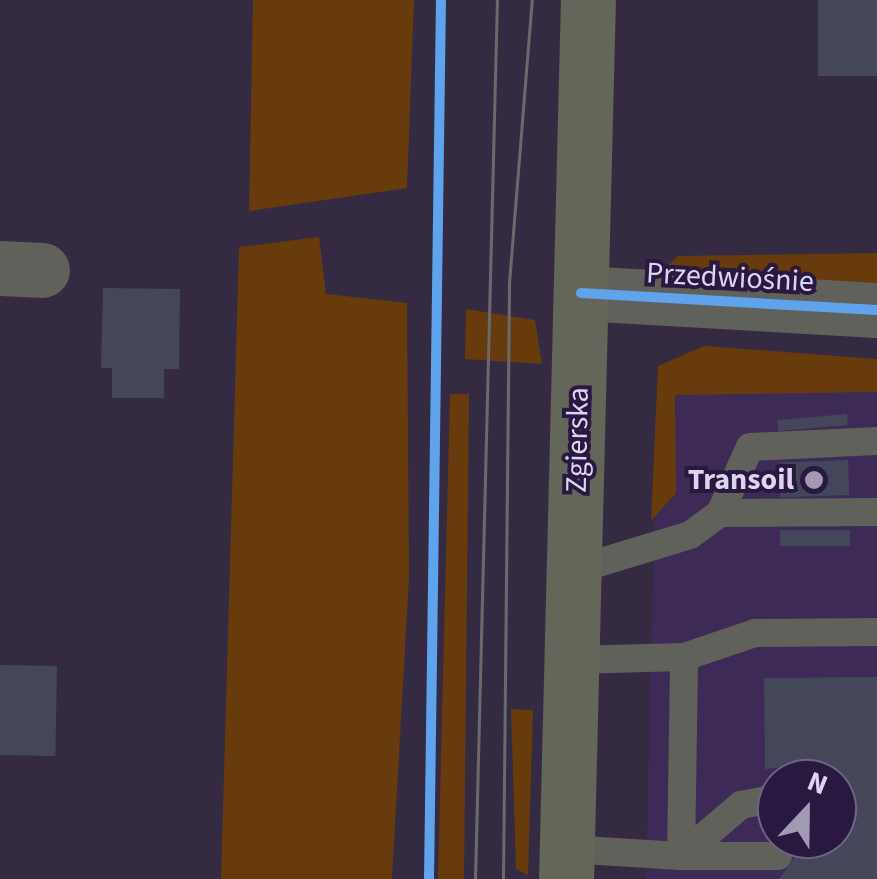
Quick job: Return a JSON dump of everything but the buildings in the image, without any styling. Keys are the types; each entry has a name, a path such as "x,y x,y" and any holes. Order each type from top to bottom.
{"main road":[{"name":"Zgierska","path":"566,864 588,0"}],"street":[{"name":"Przedwiośnie","path":"581,293 877,310"}],"lane":[{"path":"720,513 750,446 877,441"},
{"path":"575,570 661,550 720,513 877,512"},
{"path":"573,660 684,656 755,633 877,632"},
{"path":"684,656 688,868"},
{"path":"688,868 741,805 757,802"},
{"path":"566,864 688,868 757,859"}],"shaded area":[{"path":"253,0 414,0 407,188 249,211"},
{"path":"319,237 326,294 407,303 409,577 392,879 221,879 239,247"},
{"path":"877,253 877,287 663,270 678,256"},
{"path":"466,309 535,320 542,364 465,359"},
{"path":"704,346 877,359 877,392 675,395 676,493 651,521 658,366"},
{"path":"877,365 877,879 646,879 658,366"},
{"path":"450,394 469,394 464,879 438,879"},
{"path":"511,709 533,710 528,875 516,869"}],"tram line":[{"path":"475,879 497,0"},
{"path":"503,879 509,283 532,0"}],"cycle path":[{"path":"429,879 441,0"},
{"path":"581,293 877,310"}],"place":[{"name":"Transoil","path":"814,480"}]}
